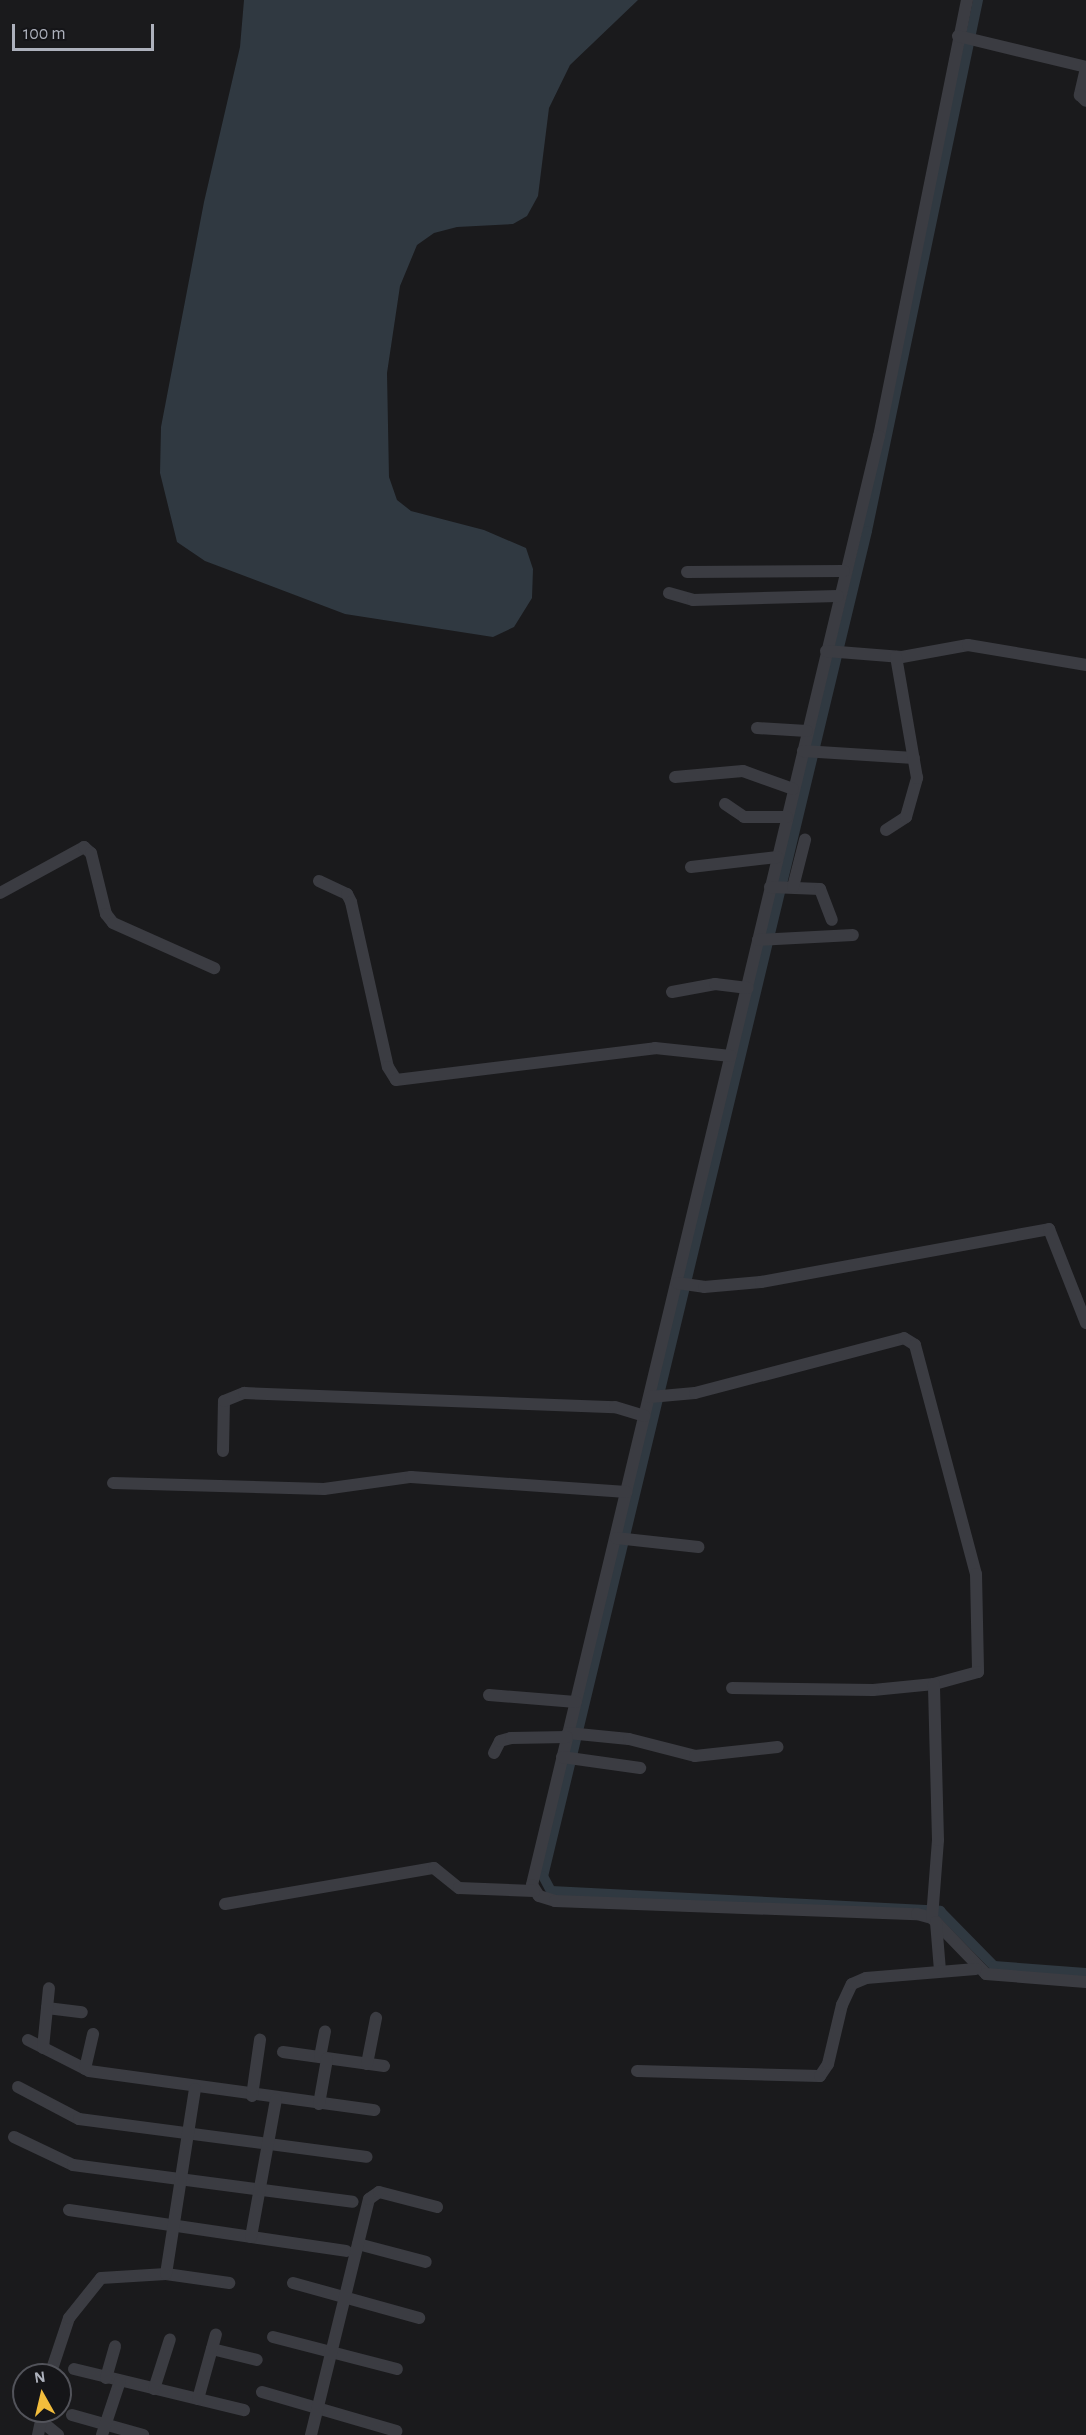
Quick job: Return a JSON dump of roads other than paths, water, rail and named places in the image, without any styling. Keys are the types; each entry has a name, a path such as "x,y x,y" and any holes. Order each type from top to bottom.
{"street":[{"path":"534,1891 532,1877 562,1757 573,1734 576,1702 619,1539 626,1492 645,1416 657,1398 731,1056 777,857 794,789 810,752 807,731 833,653 838,596 879,436 966,38 967,0"},
{"path":"966,38 1086,67 1080,95 1086,101"},
{"path":"687,572 844,571"},
{"path":"669,593 693,600 838,596"},
{"path":"833,653 896,657 968,645 1086,665"},
{"path":"886,830 906,818 912,807 914,758 896,657"},
{"path":"757,728 807,731"},
{"path":"810,752 914,758"},
{"path":"675,777 742,771 794,789"},
{"path":"724,804 744,817 787,818"},
{"path":"793,887 805,840"},
{"path":"0,893 84,847 91,853 106,914 113,923 214,968"},
{"path":"691,867 777,857"},
{"path":"319,881 347,894 351,902 388,1067 396,1080 655,1048 731,1056"},
{"path":"770,887 793,887 825,892 832,920"},
{"path":"758,940 853,935"},
{"path":"672,992 715,984 748,988"},
{"path":"683,1284 761,1282 1049,1230 1086,1323"},
{"path":"657,1398 904,1338 912,1340 968,1536 978,1603 978,1672 934,1684 873,1690 732,1688"},
{"path":"223,1450 224,1401 244,1393 615,1407 645,1416"},
{"path":"113,1483 324,1490 411,1477 626,1492"},
{"path":"619,1539 699,1547"},
{"path":"934,1684 938,1840 933,1913 940,1971"},
{"path":"489,1695 576,1702"},
{"path":"494,1753 500,1742 511,1738 573,1734 629,1738 695,1756 778,1747"},
{"path":"562,1757 640,1768"},
{"path":"225,1904 434,1868 459,1888 534,1891 555,1901 933,1913"},
{"path":"933,1913 976,1969"},
{"path":"637,2071 820,2076 828,2064 842,2005 852,1984 940,1971 976,1969 1010,1978 1086,1982"},
{"path":"43,2048 49,1988"},
{"path":"47,2008 82,2012"},
{"path":"367,2064 376,2018"},
{"path":"319,2104 325,2031"},
{"path":"85,2069 93,2034"},
{"path":"28,2040 85,2069 195,2089 374,2110"},
{"path":"252,2096 260,2040"},
{"path":"283,2052 384,2066"},
{"path":"18,2087 80,2119 367,2157"},
{"path":"166,2274 195,2089"},
{"path":"251,2237 276,2099"},
{"path":"14,2137 73,2165 353,2202"},
{"path":"311,2435 358,2244 373,2193 437,2207"},
{"path":"69,2210 346,2251"},
{"path":"358,2244 426,2262"},
{"path":"54,2363 69,2318 100,2277 166,2274 229,2283"},
{"path":"293,2283 418,2319"},
{"path":"198,2400 216,2334"},
{"path":"273,2337 397,2369"},
{"path":"154,2389 170,2339"},
{"path":"106,2378 115,2346"},
{"path":"212,2349 257,2360"},
{"path":"74,2369 244,2410"},
{"path":"104,2431 120,2381"},
{"path":"262,2392 396,2431"},
{"path":"72,2415 104,2431 143,2435"},
{"path":"48,2423 58,2435"}],"waterway":[{"path":"978,0 867,531 543,1876 551,1891 940,1911 994,1966 1086,1973"}]}
